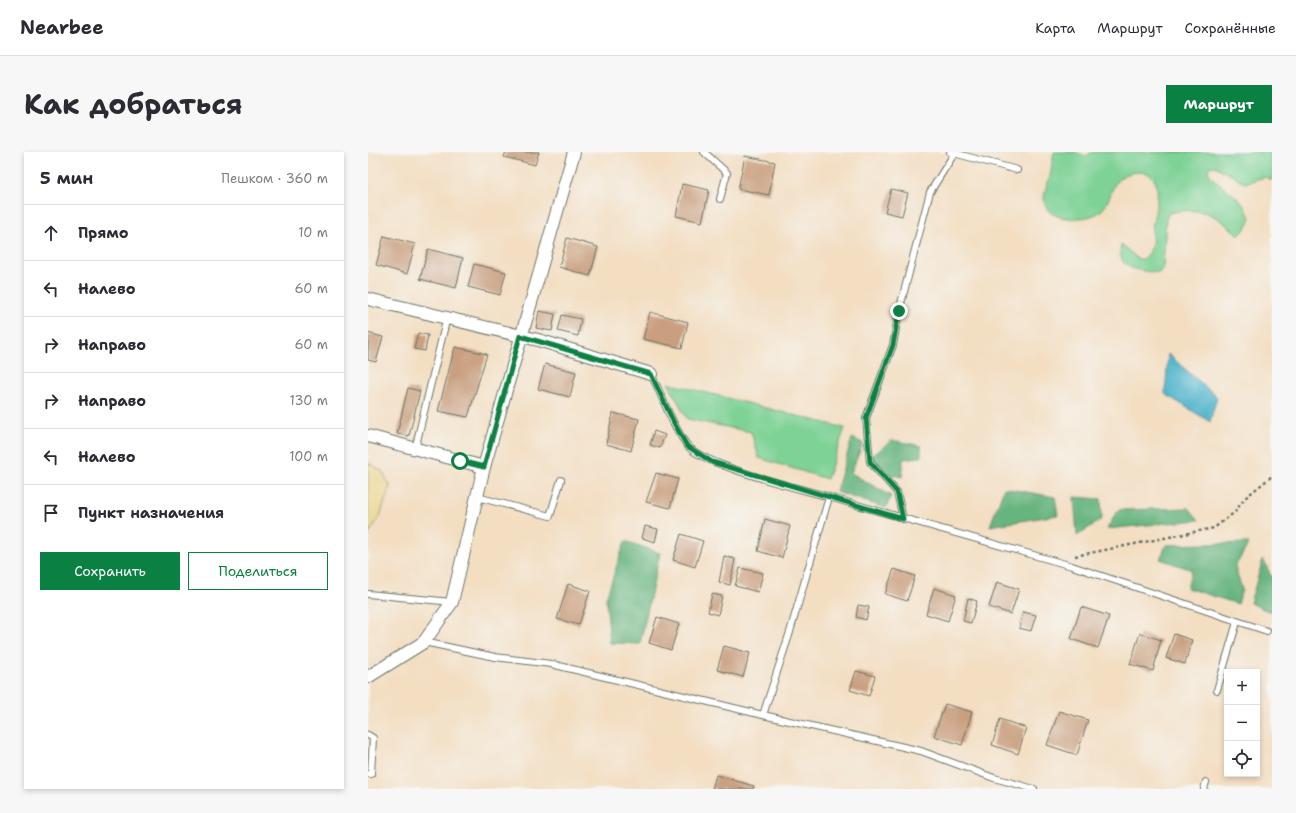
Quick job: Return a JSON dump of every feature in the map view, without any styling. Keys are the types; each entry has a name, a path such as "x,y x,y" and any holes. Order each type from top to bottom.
{"street":[{"path":"368,677 424,642 452,602 484,467 520,336 574,152"},
{"path":"368,299 520,336 651,374"},
{"path":"368,436 484,467"}],"lane":[{"path":"704,152 727,173 720,199"},
{"path":"903,519 897,492 870,462 866,418 893,345 899,311 930,192 952,153 1017,170"},
{"path":"415,448 447,317"},
{"path":"651,374 674,423 687,446 712,462 903,519 1053,560 1267,631"},
{"path":"477,497 550,516 561,480"},
{"path":"763,715 829,497"},
{"path":"368,594 452,602"},
{"path":"1217,690 1237,622"},
{"path":"424,642 495,657 550,664 921,751 994,778 1034,789"},
{"path":"368,735 373,738 371,774 368,774"},
{"path":"1204,789 1206,782"}],"path":[{"path":"1053,560 1214,528 1235,512 1245,498 1272,476"}],"green space":[{"path":"1054,152 1075,152 1086,156 1092,152 1272,152 1272,180 1265,177 1245,183 1215,166 1209,167 1208,172 1213,179 1236,197 1246,209 1250,218 1249,224 1240,235 1214,216 1202,212 1182,211 1169,213 1166,219 1163,267 1159,273 1131,268 1122,260 1120,253 1121,244 1138,259 1144,259 1152,246 1152,228 1157,196 1155,180 1150,175 1142,172 1124,175 1115,183 1106,205 1098,213 1084,218 1060,217 1049,211 1046,207 1044,198"},
{"path":"668,383 845,428 827,479 759,458 751,432 687,419"},
{"path":"852,438 863,443 851,473 891,496 886,508 836,492"},
{"path":"892,440 921,446 921,457 903,459 902,477 885,473 871,457"},
{"path":"1004,488 1055,497 1058,515 990,526"},
{"path":"1074,497 1101,499 1102,519 1077,536"},
{"path":"1189,508 1199,520 1107,529 1118,510"},
{"path":"625,541 660,553 640,644 610,643 606,598"},
{"path":"1249,543 1235,567 1242,589 1238,604 1187,588 1192,570 1160,559 1166,545"},
{"path":"1263,559 1272,578 1272,611 1268,611 1250,603"}],"sand":[{"path":"368,463 382,471 390,486 380,516 368,535"}],"water":[{"path":"1168,354 1217,397 1210,422 1165,394"}],"building":[{"path":"506,152 539,152 535,165 504,157"},
{"path":"745,156 775,162 769,195 738,189"},
{"path":"682,184 709,190 702,222 676,216"},
{"path":"891,189 908,193 902,216 885,212"},
{"path":"384,236 415,244 407,274 376,265"},
{"path":"567,238 598,247 590,276 559,267"},
{"path":"428,249 463,258 456,288 420,279"},
{"path":"474,264 506,272 500,295 468,287"},
{"path":"539,311 555,314 552,331 536,328"},
{"path":"650,312 688,322 682,348 643,339"},
{"path":"562,315 581,319 578,336 558,331"},
{"path":"368,333 383,337 376,362 368,360"},
{"path":"418,333 428,335 425,351 414,349"},
{"path":"455,347 487,354 468,417 438,411"},
{"path":"545,364 576,372 570,397 538,389"},
{"path":"408,388 420,391 409,436 397,434"},
{"path":"613,413 639,419 631,451 606,444"},
{"path":"654,431 665,435 660,448 650,445"},
{"path":"656,473 678,479 670,508 646,502"},
{"path":"765,519 790,526 782,558 758,551"},
{"path":"645,526 658,529 655,542 642,538"},
{"path":"681,534 703,541 695,567 673,560"},
{"path":"724,556 735,559 730,585 719,582"},
{"path":"740,568 763,573 758,592 735,586"},
{"path":"894,569 915,576 907,601 885,594"},
{"path":"997,582 1019,589 1011,614 989,607"},
{"path":"568,584 590,591 579,625 557,619"},
{"path":"934,588 956,595 948,621 926,614"},
{"path":"712,594 722,596 718,615 708,612"},
{"path":"968,598 977,601 971,623 963,621"},
{"path":"858,605 869,607 866,620 856,617"},
{"path":"1081,607 1109,616 1098,648 1071,639"},
{"path":"1023,612 1036,615 1031,631 1019,628"},
{"path":"657,617 679,624 671,650 649,643"},
{"path":"1140,633 1161,640 1153,671 1130,664"},
{"path":"1174,634 1192,640 1185,664 1166,658"},
{"path":"724,646 750,653 743,677 717,670"},
{"path":"856,671 875,676 869,696 850,690"},
{"path":"945,704 972,712 962,745 934,736"},
{"path":"1059,711 1088,720 1077,755 1047,745"},
{"path":"1000,719 1026,728 1018,754 992,745"},
{"path":"716,775 754,786 753,789 712,789"}],"route":[{"path":"460,461 484,467 520,336 651,374 674,423 687,446 712,462 903,519 897,492 870,462 866,418 893,345 899,311"}]}
